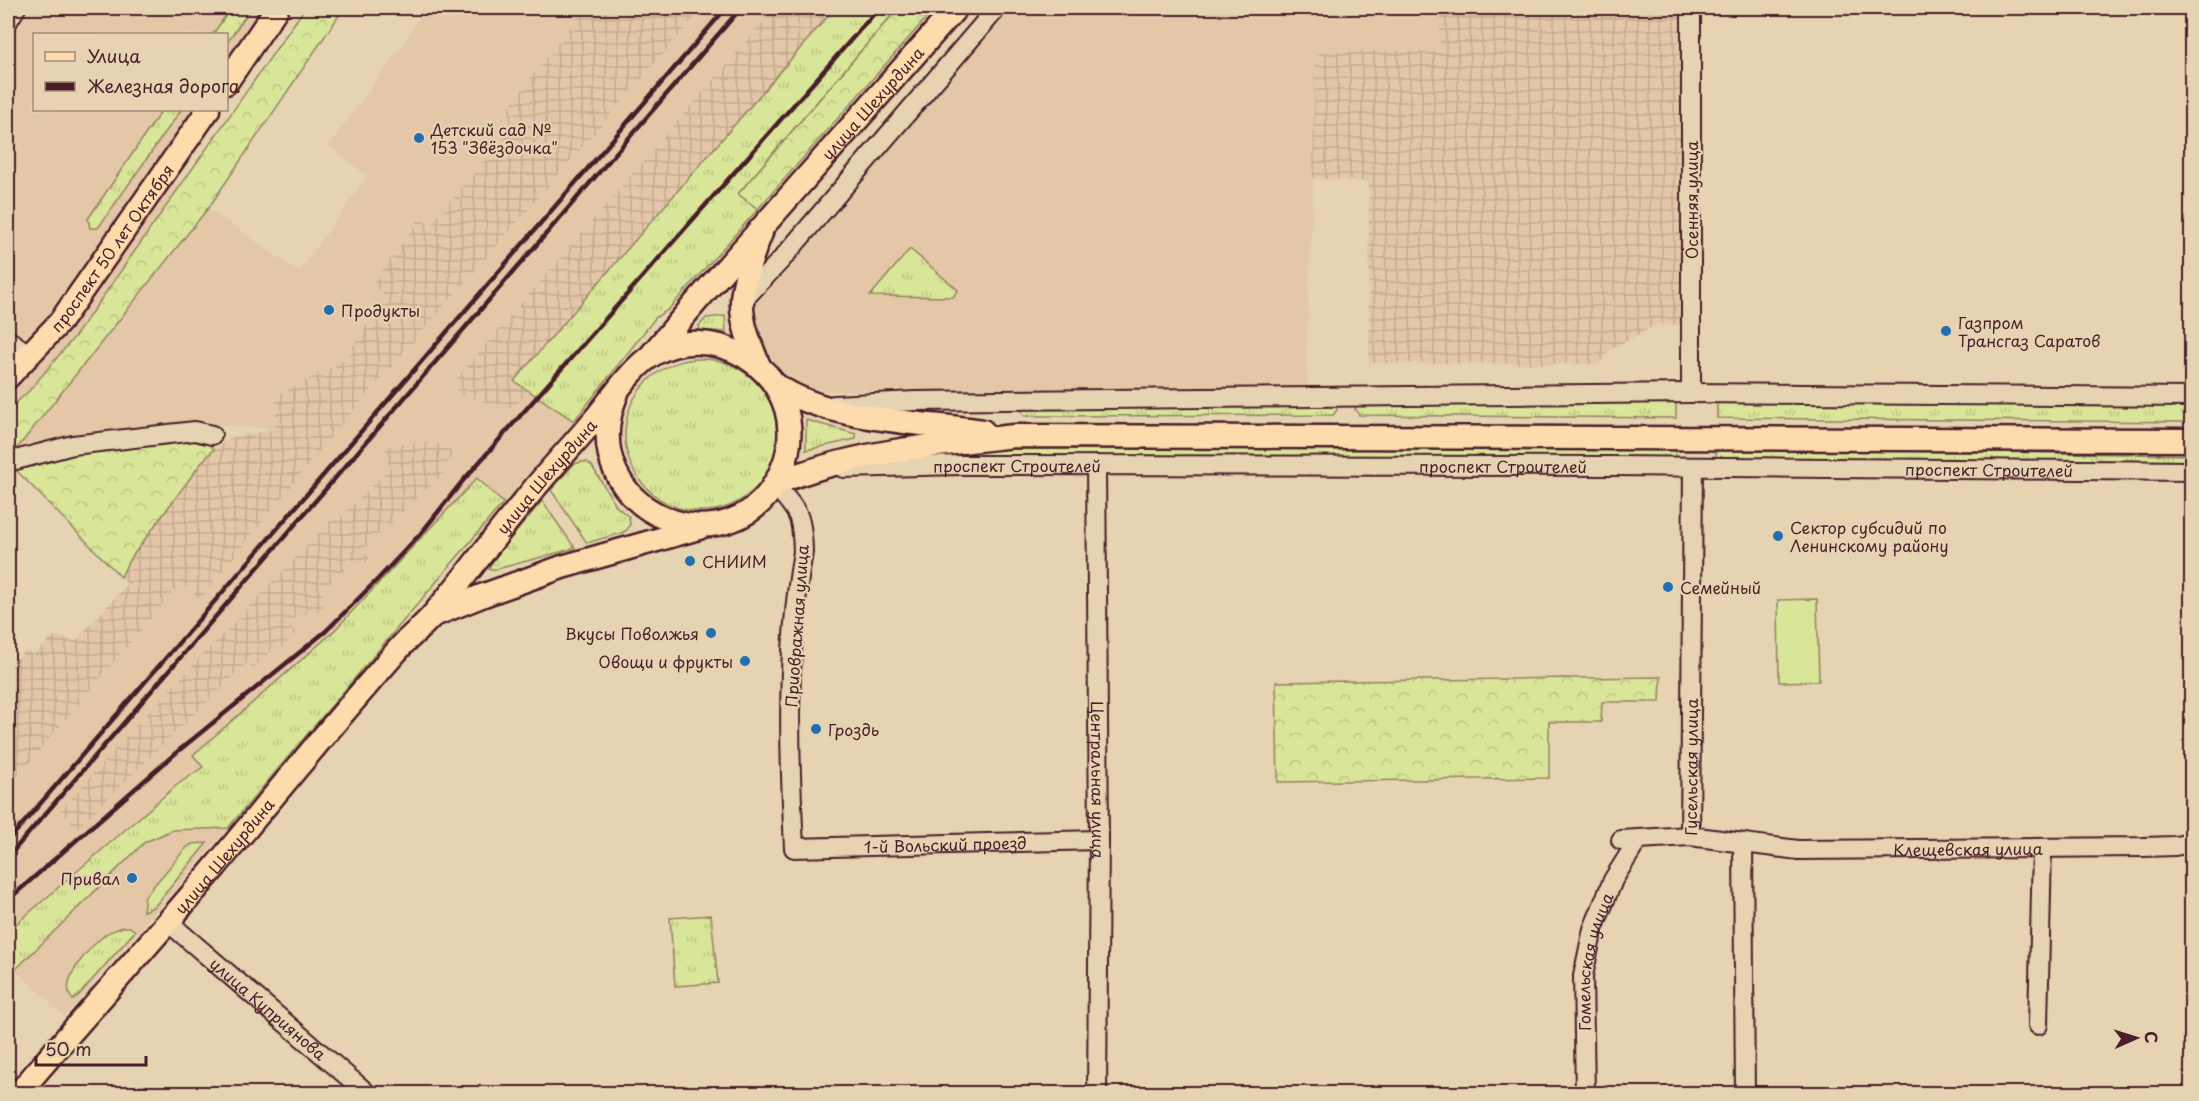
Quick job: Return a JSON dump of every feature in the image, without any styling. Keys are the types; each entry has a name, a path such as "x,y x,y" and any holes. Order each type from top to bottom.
{"main road":[{"path":"228,79 278,8"},
{"name":"улица Шехурдина","path":"648,358 956,8"},
{"name":"проспект 50 лет Октября","path":"8,377 60,322 207,111"},
{"name":"улица Шехурдина","path":"759,366 748,337 741,301 743,288 765,223"},
{"path":"688,343 703,343 733,350 759,366 776,385 787,412 789,441 782,470 766,495 745,512 703,527 677,523 660,517 639,504 623,485 613,464 608,440 609,416 617,393 628,378 648,358 669,347 688,343"},
{"name":"проспект Строителей","path":"776,385 797,399 822,405 885,418 1015,436"},
{"name":"улица Шехурдина","path":"18,1094 341,716 430,617 527,496 617,393"},
{"name":"проспект Строителей","path":"774,484 814,469 885,452 1015,436 2192,440"},
{"name":"улица Шехурдина","path":"430,617 562,567 703,527"}],"street":[{"path":"8,21 16,8"},
{"path":"741,301 781,260 997,8"},
{"name":"Осенняя улица","path":"1691,8 1691,393"},
{"path":"8,340 30,355"},
{"name":"проспект Строителей","path":"822,405 915,400 1691,393 2192,396"},
{"path":"8,462 88,443 195,431 212,435"},
{"name":"проспект Строителей","path":"814,469 960,465 1096,465 2192,471"},
{"name":"Центральная улица","path":"1096,465 1099,840 1096,1094"},
{"name":"Гусельская улица","path":"1693,468 1690,836 1743,844"},
{"name":"Приовражная улица","path":"774,484 799,512 803,532 803,552 790,672 794,848"},
{"name":"Гомельская улица","path":"1585,1094 1583,976 1593,929 1612,880 1629,840 1690,836"},
{"name":"1-й Вольский проезд","path":"794,848 1099,840"},
{"name":"Клещевская улица","path":"1743,844 1798,850 2143,848 2192,843"},
{"path":"1743,844 1745,1094"},
{"path":"2038,1025 2042,848"},
{"name":"улица Куприянова","path":"167,921 368,1094"}],"shaded area":[{"path":"25,8 261,8 228,57 228,33 33,33 33,111 190,111 45,319 35,332 20,336 8,329 8,38"},
{"path":"426,8 584,8 509,107 510,130 430,226 419,218 373,285 384,295 345,360 276,396 275,429 225,425 195,426 8,457 8,397 70,329 172,183 299,272 368,176 329,146 402,46"},
{"path":"584,8 703,8 334,433 200,599 181,582 8,788 8,668 26,650 33,655 54,636 76,641 127,584 121,577 128,562 214,449 230,438 275,429 276,396 345,360 384,295 372,285 420,218 430,226 510,130 509,107"},
{"path":"703,8 775,8 451,385 514,408 527,391 574,421 503,503 477,478 332,633 193,755 204,767 177,785 8,931 8,788 181,582 200,598 334,433","holes":["396,439 407,448 445,444 456,455 442,469 443,473 362,550 370,558 355,558 321,592 328,600 311,617 303,610 288,625 274,653 271,650 248,662 76,828 61,812 141,720 334,517 338,520 391,465 381,456"]},
{"path":"775,8 835,8 515,381 527,391 514,408 466,398 451,385"},
{"path":"1005,8 1440,8 1440,52 1315,50 1306,365 1308,388 831,391 806,387 781,371 768,353 759,329 754,311 758,298"},
{"path":"1440,8 1686,8 1683,325 1657,324 1610,350 1599,364 1369,363 1369,182 1313,178 1315,50 1440,52"},
{"path":"396,439 407,447 412,442 445,444 456,455 442,468 444,473 362,550 370,558 362,566 355,559 321,592 329,600 310,618 303,610 288,625 296,633 275,654 271,651 253,668 247,663 77,828 60,811 141,720 334,517 338,520 391,466 381,456"},
{"path":"228,828 64,1017 15,970 145,842 173,830"}],"green space":[{"path":"231,8 251,8 228,42 228,33 214,33"},
{"path":"305,8 344,8 209,207 19,446 8,455 8,410 29,391 76,335"},
{"path":"835,8 898,8 738,194 758,209 668,310 656,317 574,421 514,381"},
{"path":"898,8 935,8 758,209 738,194"},
{"path":"161,111 180,111 98,228 90,228 88,219"},
{"path":"910,249 958,290 953,297 870,296"},
{"path":"725,316 726,332 700,330 699,326 706,318"},
{"path":"701,359 730,365 743,372 754,382 764,393 771,406 777,435 771,464 764,477 754,488 743,498 730,505 701,511 672,505 659,498 648,488 638,477 631,464 625,435 631,406 638,393 648,382 659,372 672,365"},
{"path":"1676,401 1676,418 1359,415 1355,409 1359,404"},
{"path":"1717,402 2191,406 2192,422 1717,418"},
{"path":"1335,405 1337,410 1333,415 1025,416 1022,412 1022,408"},
{"path":"806,420 856,434 856,439 806,450"},
{"path":"201,438 214,449 128,562 121,577 14,468 74,451"},
{"path":"1675,448 1675,459 957,457 960,450 1025,449"},
{"path":"1716,448 2192,455 2191,463 1716,460"},
{"path":"587,462 592,466 616,506 629,517 630,524 627,530 587,543 551,490 574,464"},
{"path":"477,478 503,503 228,828 173,830 145,842 15,970 11,966 8,970 8,931 177,785 203,767 193,755 332,633"},
{"path":"542,501 575,548 497,569 489,569 491,562"},
{"path":"1817,599 1819,681 1779,682 1778,600"},
{"path":"1661,677 1660,702 1602,702 1601,722 1549,722 1549,778 1278,782 1276,682"},
{"path":"207,843 154,907 143,911 145,896 186,848 192,844"},
{"path":"711,915 718,983 675,986 670,918"},
{"path":"123,927 130,927 135,931 73,1000 69,992 69,984 72,974 84,955 106,934"}],"railway":[{"path":"8,841 726,8"},
{"path":"8,857 741,8"},
{"path":"8,900 177,752 326,631 378,579 423,531 461,483 879,8"}],"place":[{"name":"Детский сад № 153 \"Звёздочка\"","path":"419,138"},
{"name":"Продукты","path":"329,310"},
{"name":"Газпром Трансгаз Саратов","path":"1946,331"},
{"name":"Сектор субсидий по Ленинскому району","path":"1778,536"},
{"name":"СНИИМ","path":"690,561"},
{"name":"Семейный","path":"1668,587"},
{"name":"Вкусы Поволжья","path":"711,633"},
{"name":"Овощи и фрукты","path":"745,661"},
{"name":"Гроздь","path":"816,729"},
{"name":"Привал","path":"132,878"}]}
